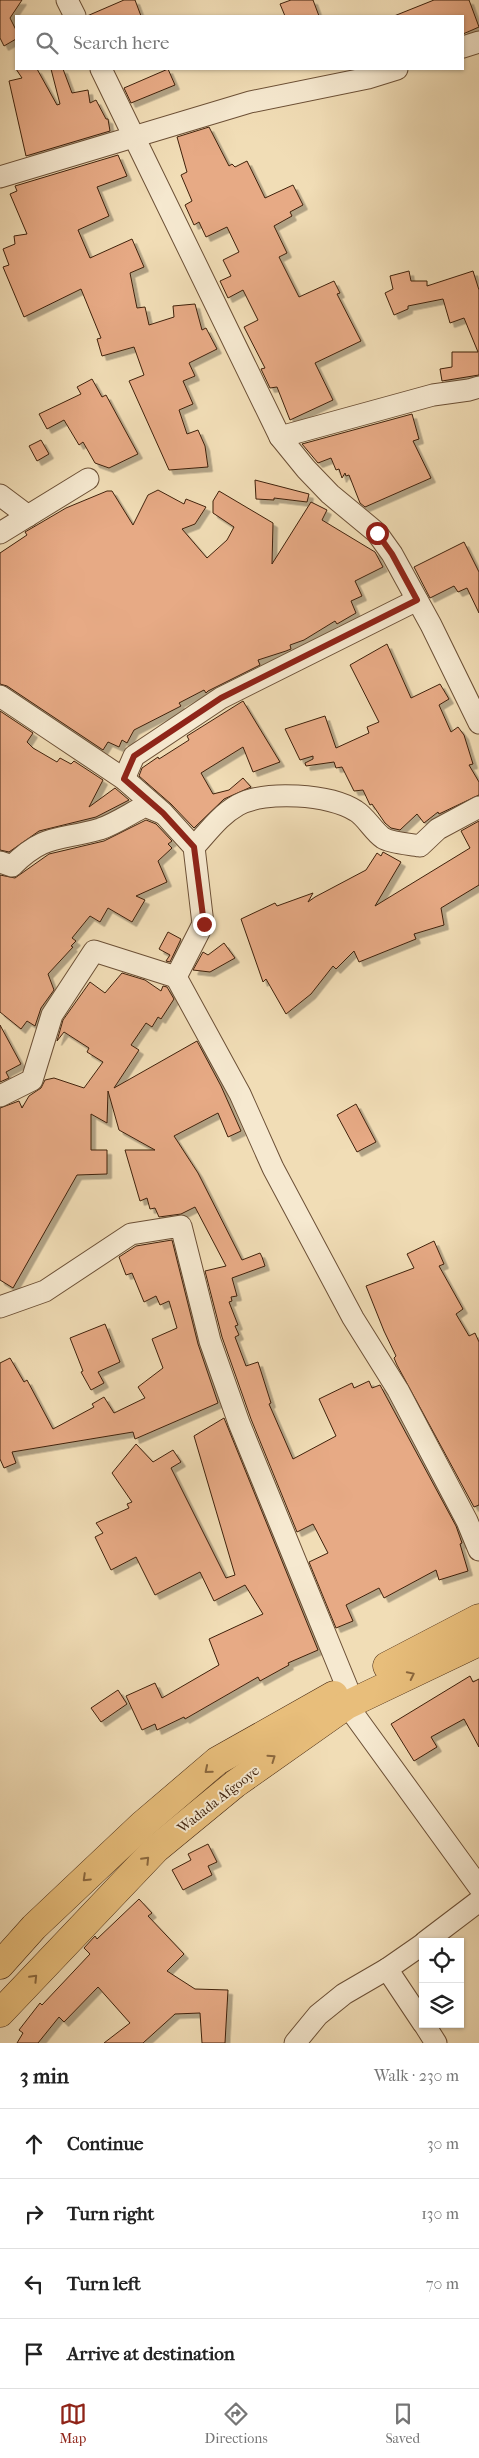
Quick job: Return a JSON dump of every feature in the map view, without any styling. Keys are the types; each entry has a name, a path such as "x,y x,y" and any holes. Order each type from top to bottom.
{"highway":[{"name":"Wadada Afgooye","path":"0,1965 34,1927 142,1825 218,1761 347,1696 479,1618"},
{"name":"Wadada Afgooye","path":"0,2013 156,1849 347,1696 479,1642"}],"street":[{"path":"67,0 74,15"},
{"path":"464,47 479,42"},
{"path":"102,70 280,437 306,469 330,494 377,533 392,554 479,723"},
{"path":"0,177 250,102 368,78 394,70"},
{"path":"280,437 434,395 479,387"},
{"path":"0,533 88,479"},
{"path":"0,495 28,516"},
{"path":"124,779 134,756 221,698 417,600"},
{"path":"0,696 124,779 163,813 194,847 204,924 176,977"},
{"path":"194,847 218,820 239,805 261,798 311,796 326,798 356,811 384,839 420,846 438,829 479,807"},
{"path":"0,862 12,866 28,850 45,840 102,828 146,806 163,813"},
{"path":"0,1096 32,1080 52,1015 94,951 176,977 240,1094 273,1168 353,1318 398,1390 467,1521 479,1550"},
{"path":"0,1307 45,1291 131,1234 181,1226 210,1340 238,1423 347,1696 479,1887"},
{"path":"431,1938 479,1901"},
{"path":"295,2043 318,2015 344,1994 387,1969 419,1947"},
{"path":"387,1969 419,2018"},
{"path":"426,2028 436,2043"}],"building":[{"path":"0,0 22,0 10,18 15,28 15,40 4,46 0,38"},
{"path":"124,0 135,0 141,15 89,15"},
{"path":"291,0 313,0 319,15 285,15 280,4"},
{"path":"434,0 469,0 479,27 464,34 464,15 396,15"},
{"path":"17,70 38,70 57,105 60,104 51,70 63,70 72,93 88,90 90,103 96,100 106,119 108,119 110,131 26,156 9,81 22,78"},
{"path":"166,70 168,70 175,85 131,103 124,88"},
{"path":"209,127 229,166 232,164 235,167 247,161 265,198 293,185 303,205 290,212 292,216 274,226 287,253 279,257 299,297 334,281 340,293 337,294 361,341 315,363 333,400 290,420 277,387 270,388 261,369 265,368 244,327 258,320 243,290 228,298 220,281 231,276 223,260 239,252 227,227 206,237 199,222 194,225 185,205 192,201 181,175 187,172 177,137"},
{"path":"118,155 127,176 97,187 109,216 78,230 90,258 132,239 144,267 130,273 137,308 145,307 149,325 174,317 173,306 195,304 202,330 206,328 217,349 189,363 195,376 183,381 193,404 179,410 187,434 198,430 205,446 208,467 169,470 129,381 144,375 134,347 102,356 97,339 101,338 81,289 24,317 3,267 9,265 3,249 15,244 14,236 27,234 10,194 17,191 15,186"},
{"path":"409,271 411,281 427,281 427,286 473,271 479,290 479,375 442,381 440,369 452,367 452,352 478,352 464,318 450,323 443,299 408,306 408,309 394,315 385,293 393,289 390,276"},
{"path":"92,379 102,397 106,395 138,454 109,468 95,463 83,442 79,445 64,420 47,429 39,414 81,394 77,387"},
{"path":"412,414 419,439 413,441 431,478 365,507 360,503 349,475 346,476 345,473 342,478 339,469 336,470 331,458 318,463 302,444"},
{"path":"41,440 49,454 37,461 29,446"},
{"path":"255,480 309,494 307,502 274,498 274,500 256,499"},
{"path":"158,490 184,504 186,499 206,507 195,524 182,529 207,558 227,540 234,527 213,513 213,501 219,491 273,523 272,564 311,502 327,510 322,520 375,552 383,567 355,581 362,596 351,601 356,613 337,624 335,621 304,640 290,645 291,649 258,660 260,665 206,693 204,690 179,703 181,706 134,730 127,743 122,740 119,747 108,742 103,750 7,686 0,684 0,553 27,535 25,532 66,508 107,491 112,491 133,525 148,495"},
{"path":"464,542 479,572 479,613 467,588 458,592 454,586 430,598 414,567"},
{"path":"387,644 411,698 440,684 449,699 439,705 451,732 458,727 464,735 473,764 469,765 479,782 479,795 439,814 438,812 424,823 417,814 400,830 391,828 385,823 372,804 370,805 363,790 354,791 342,767 336,768 334,762 306,766 305,763 313,759 313,756 300,760 285,729 325,716 336,748 369,733 367,727 379,722 350,665"},
{"path":"243,701 280,762 253,772 243,747 201,773 213,794 229,790 243,778 251,787 224,799 194,828 171,804 139,776 142,768 189,740 187,736"},
{"path":"0,711 33,733 27,742 33,748 57,762 60,758 71,764 74,761 103,780 89,807 115,788 129,800 96,817 39,831 9,852 0,850"},
{"path":"146,820 156,824 172,841 168,844 172,848 158,861 167,882 136,896 145,900 132,922 108,908 100,922 90,916 72,938 76,941 71,946 73,947 48,974 54,990 41,1008 35,1026 27,1021 21,1029 0,1012 0,875 15,878 49,854 104,841"},
{"path":"479,821 479,885 441,908 444,925 414,934 416,939 359,962 354,951 336,969 333,966 311,994 286,1014 266,979 263,982 241,919 275,903 277,906 313,893 308,902 366,870 377,853 381,856 383,852 401,862 375,906 470,848 461,831"},
{"path":"168,932 181,939 170,962 166,961 170,955 159,949"},
{"path":"224,943 235,958 210,972 193,970 203,952 208,955"},
{"path":"122,973 145,980 161,991 163,986 167,987 174,999 161,1019 158,1017 152,1027 146,1023 131,1045 139,1050 114,1088 197,1041 221,1086 241,1131 228,1137 218,1113 174,1136 198,1173 242,1260 260,1253 262,1257 265,1266 232,1278 237,1296 231,1297 232,1301 229,1302 238,1325 235,1326 239,1335 235,1337 246,1366 258,1362 271,1403 269,1404 293,1459 336,1436 319,1399 352,1383 354,1388 369,1381 372,1388 380,1385 456,1526 468,1571 439,1580 436,1570 384,1598 379,1588 346,1605 353,1621 336,1628 309,1562 328,1553 313,1524 297,1532 251,1419 222,1337 205,1271 226,1266 195,1207 181,1214 159,1217 155,1208 150,1209 147,1198 140,1201 125,1150 155,1150 119,1130 108,1091 107,1123 91,1114 91,1150 107,1150 107,1174 77,1175 13,1288 0,1280 0,1108 19,1101 22,1108 29,1096 41,1088 45,1080 54,1078 84,1088 103,1062 87,1052 89,1048 64,1032 57,1041 63,1020 90,982 105,993"},
{"path":"0,1025 21,1064 6,1072 9,1078 0,1082"},
{"path":"356,1104 376,1142 357,1152 337,1115"},
{"path":"172,1240 198,1344 218,1403 135,1439 133,1432 12,1452 16,1463 4,1468 0,1459 0,1363 10,1358 24,1382 27,1380 53,1429 94,1407 92,1404 104,1397 114,1413 145,1398 138,1387 163,1368 152,1339 177,1328 169,1301 160,1305 156,1296 144,1302 132,1273 126,1275 119,1257 136,1246"},
{"path":"434,1241 444,1264 439,1266 463,1309 456,1314 469,1336 475,1333 479,1342 479,1505 474,1507 397,1365 394,1358 396,1356 366,1286 414,1268 407,1254"},
{"path":"105,1324 120,1362 98,1372 104,1383 91,1390 81,1372 83,1371 70,1338"},
{"path":"224,1418 318,1650 288,1663 289,1665 260,1681 258,1677 185,1719 184,1717 157,1730 155,1724 142,1730 126,1696 155,1683 162,1698 219,1665 209,1639 263,1614 245,1585 214,1601 200,1572 155,1595 136,1557 111,1570 95,1537 103,1533 96,1523 129,1508 127,1504 132,1502 112,1473 136,1444 153,1462 173,1450 181,1462 171,1468 226,1578 235,1575 194,1436"},
{"path":"470,1676 473,1682 479,1679 479,1747 464,1719 431,1737 437,1747 414,1761 391,1724"},
{"path":"118,1690 127,1704 101,1722 91,1708"},
{"path":"208,1844 217,1862 208,1866 212,1875 183,1890 172,1870 191,1860 188,1854"},
{"path":"139,1899 152,1913 148,1916 184,1954 167,1971 195,1989 228,1990 225,2043 202,2043 200,2013 175,2014 143,2043 104,2043 130,2023 98,1987 64,2022 59,2017 38,2043 17,2043 23,2033 19,2030 40,2003 42,2005 90,1954 84,1948 95,1936 97,1939"}],"route":[{"path":"204,924 194,847 163,813 124,779 134,756 221,698 417,600 392,554 377,533"}]}
